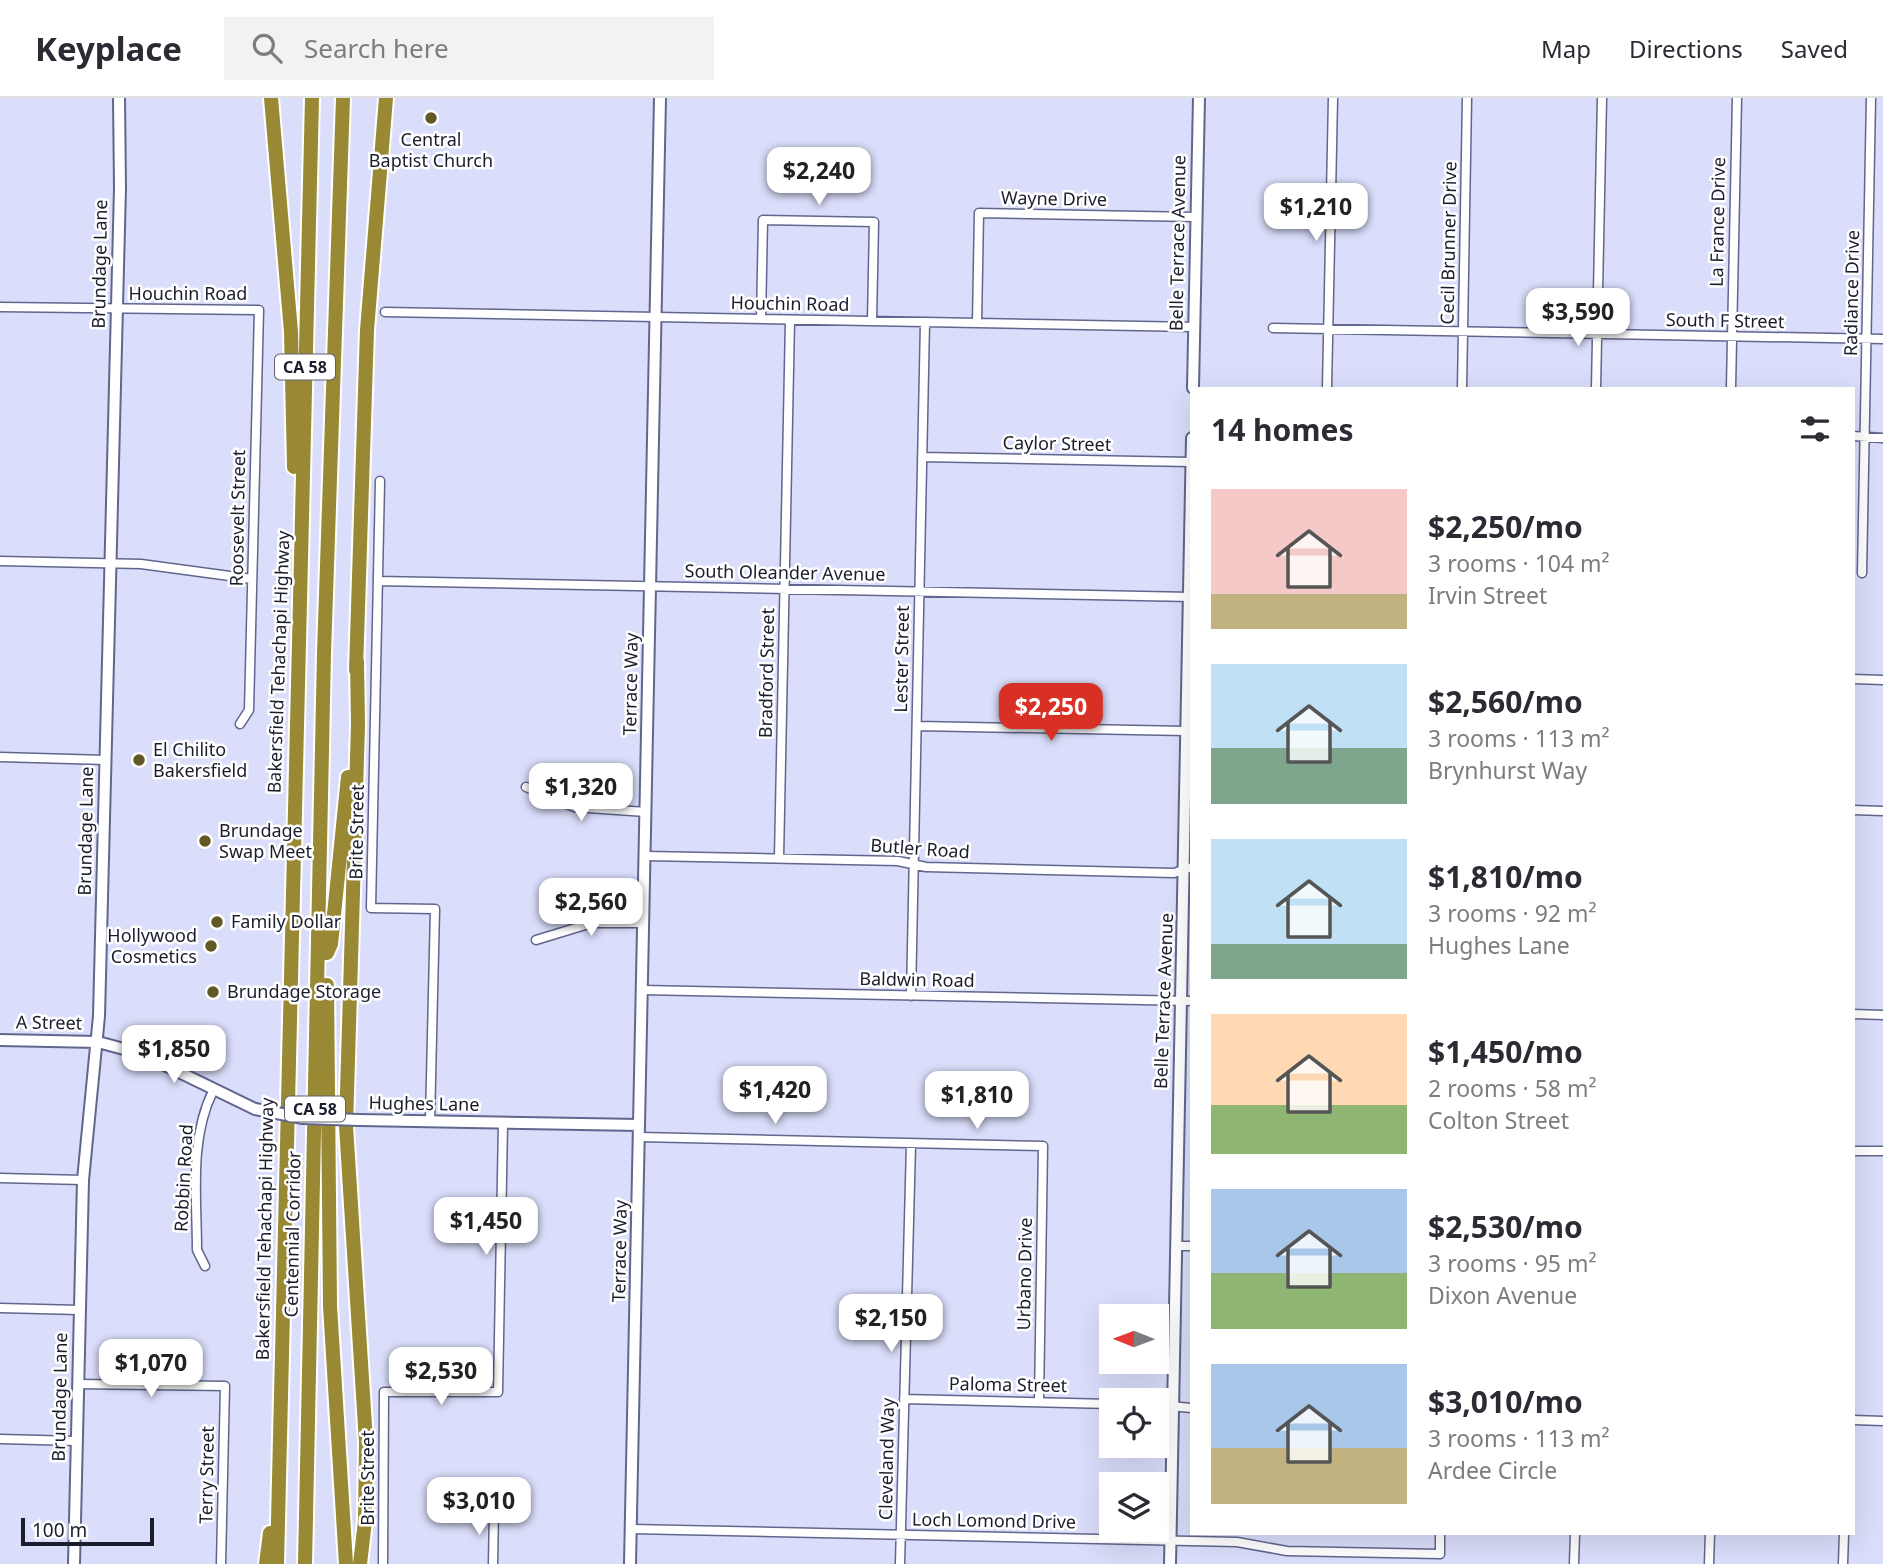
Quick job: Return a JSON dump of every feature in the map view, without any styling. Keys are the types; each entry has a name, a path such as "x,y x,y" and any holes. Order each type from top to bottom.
{"highway":[{"path":"271,98 290,332 299,636"},
{"name":"Bakersfield Tehachapi Highway","path":"277,1564 312,98"},
{"name":"CA 58","path":"324,653 343,98"},
{"path":"360,1564 365,1521 366,1442 346,1126 368,330 386,98"},
{"path":"324,653 328,1246 346,1564"},
{"name":"Centennial Corridor","path":"305,1564 324,653"},
{"path":"327,953 331,944 342,840 357,661"},
{"path":"266,1564 280,1459"}],"street":[{"name":"Brundage Lane","path":"74,1564 83,1180 97,1042 106,760 117,310 119,98"},
{"name":"Terrace Way","path":"630,1564 660,98"},
{"name":"Belle Terrace Avenue","path":"1193,387 1199,98"},
{"path":"1327,387 1333,98"},
{"name":"Cecil Brunner Drive","path":"1462,387 1467,98"},
{"path":"1596,387 1602,98"},
{"name":"La France Drive","path":"1731,387 1737,98"},
{"name":"Radiance Drive","path":"1862,573 1871,98"},
{"name":"Wayne Drive","path":"977,323 979,213 1196,217"},
{"path":"761,319 764,220 874,222 872,321"},
{"name":"Houchin Road","path":"0,307 259,310"},
{"name":"Roosevelt Street","path":"240,724 249,710 259,310"},
{"name":"Houchin Road","path":"385,312 1194,327"},
{"name":"Bradford Street","path":"779,858 790,320"},
{"name":"Lester Street","path":"911,996 925,322"},
{"name":"South F Street","path":"1273,328 1883,339"},
{"path":"1855,436 1883,438"},
{"name":"Caylor Street","path":"922,457 1190,462"},
{"name":"Brite Street","path":"380,481 371,908 435,909 430,1121"},
{"path":"0,561 166,566 252,579"},
{"name":"South Oleander Avenue","path":"378,582 1190,597"},
{"name":"Belle Terrace Avenue","path":"1170,1564 1176,1246 1189,868 1186,731 1190,597"},
{"path":"1855,680 1883,680"},
{"path":"917,726 1186,731"},
{"path":"0,757 106,760"},
{"path":"526,787 574,807 646,812"},
{"path":"1855,810 1883,811"},
{"name":"Butler Road","path":"645,856 779,858 914,864 926,867 1174,873 1189,868"},
{"path":"536,940 592,923 643,923"},
{"name":"Baldwin Road","path":"642,990 1186,1001"},
{"path":"1855,1014 1883,1015"},
{"name":"A Street","path":"0,1040 97,1042"},
{"name":"Hughes Lane","path":"97,1042 160,1060 213,1091 255,1109 303,1118 503,1123 911,1144 1043,1146"},
{"name":"Robbin Road","path":"205,1266 197,1250 197,1141 213,1091"},
{"name":"Brite Street","path":"383,1564 384,1392 498,1392 503,1123"},
{"name":"Cleveland Way","path":"900,1564 911,1144"},
{"name":"Urbano Drive","path":"1039,1402 1043,1146"},
{"path":"1855,1151 1883,1151"},
{"path":"0,1178 83,1180"},
{"path":"1176,1246 1190,1246"},
{"path":"0,1308 80,1310"},
{"name":"Terry Street","path":"78,1384 225,1386 221,1564"},
{"name":"Paloma Street","path":"904,1399 1099,1404"},
{"path":"1169,1405 1190,1408"},
{"path":"1855,1420 1883,1421"},
{"path":"0,1439 77,1441"},
{"path":"493,1564 494,1510"},
{"name":"Loch Lomond Drive","path":"631,1529 1237,1542 1287,1551 1440,1554 1440,1535"},
{"path":"1574,1564 1575,1535"},
{"path":"1709,1564 1710,1535"},
{"path":"1843,1564 1844,1535"}],"place":[{"name":"Central Baptist Church","path":"431,118"},
{"name":"El Chilito Bakersfield","path":"139,760"},
{"name":"Brundage Swap Meet","path":"205,841"},
{"name":"Family Dollar","path":"217,922"},
{"name":"Hollywood Cosmetics","path":"211,946"},
{"name":"Brundage Storage","path":"213,992"}]}
